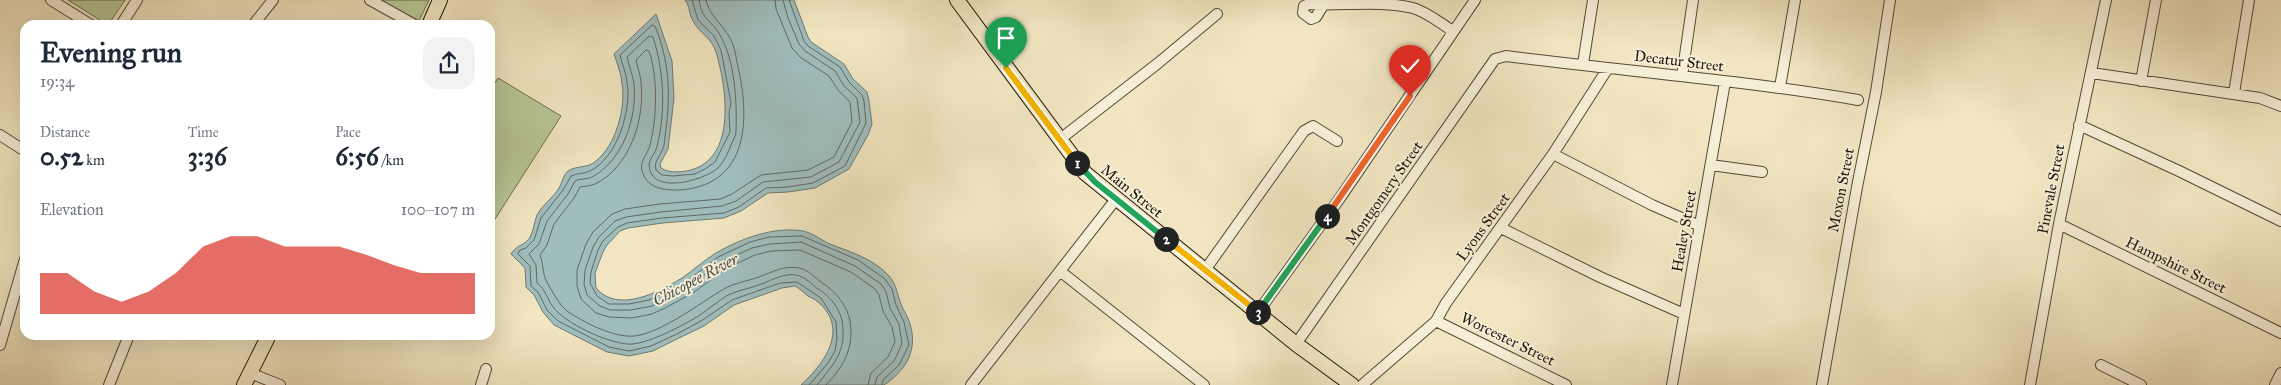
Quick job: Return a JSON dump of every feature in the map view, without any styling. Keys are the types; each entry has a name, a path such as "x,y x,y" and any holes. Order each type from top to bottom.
{"main road":[{"path":"431,20 440,0"},
{"name":"Main Street","path":"957,0 1085,174 1296,344 1352,385"},
{"path":"247,379 266,340"}],"street":[{"path":"51,0 84,20"},
{"path":"124,20 137,0"},
{"path":"257,20 273,0"},
{"path":"370,0 406,20"},
{"path":"1258,312 1340,198 1475,0"},
{"path":"1583,64 1593,0"},
{"path":"1682,76 1693,0"},
{"path":"1780,87 1795,0"},
{"name":"Moxon Street","path":"1822,385 1855,194 1876,92 1890,0"},
{"name":"Pinevale Street","path":"2030,385 2059,224 2106,0"},
{"path":"2141,81 2156,0"},
{"path":"2234,94 2249,0"},
{"path":"1324,4 1361,3 1412,8 1453,31"},
{"path":"1059,140 1157,64 1217,14"},
{"name":"Decatur Street","path":"1496,59 1506,56 1583,64 1780,87 1858,100"},
{"name":"Montgomery Street","path":"1296,344 1496,59"},
{"name":"Lyons Street","path":"1362,385 1436,321 1446,303 1553,154 1608,68"},
{"path":"2092,73 2260,98 2281,106"},
{"name":"Healey Street","path":"1672,385 1725,82"},
{"path":"2079,125 2281,221"},
{"path":"1205,270 1304,131 1313,126 1337,141"},
{"path":"0,135 20,148"},
{"path":"1553,154 1652,205 1700,226"},
{"path":"1711,165 1762,172"},
{"path":"971,385 1116,199"},
{"name":"Hampshire Street","path":"2059,224 2281,333"},
{"path":"1501,228 1600,277 1684,314"},
{"path":"1060,271 1204,385"},
{"path":"0,345 20,276"},
{"name":"Worcester Street","path":"1436,321 1566,385"},
{"path":"109,385 127,340"},
{"path":"2101,365 2141,385"},
{"path":"481,385 486,369"},
{"path":"2275,385 2281,373"},
{"path":"247,379 280,385"}],"green space":[{"path":"68,0 125,0 111,20 100,20"},
{"path":"372,0 429,0 419,20 408,20"},
{"path":"498,78 561,116 495,219 495,82"}],"water":[{"name":"Chicopee River","path":"685,0 794,0 811,42 844,64 853,79 867,92 872,124 849,169 815,188 768,193 741,211 724,218 663,223 620,231 603,252 595,273 596,288 605,296 615,299 639,298 673,284 716,253 746,239 781,230 807,232 876,265 894,283 909,321 913,340 912,349 905,365 884,385 801,385 810,377 825,357 833,335 832,323 827,312 816,300 795,286 782,288 734,305 704,326 653,351 629,356 607,352 554,325 543,312 534,295 526,287 525,268 511,254 528,240 537,215 557,192 566,173 571,169 593,163 609,146 621,114 623,93 619,68 614,54 656,14 672,61 674,98 668,149 660,164 661,168 673,172 694,169 708,161 717,149 725,117 725,100 720,66 714,47 692,19"}],"route":[{"path":"1006,68 1085,174 1258,312 1410,96"}]}
